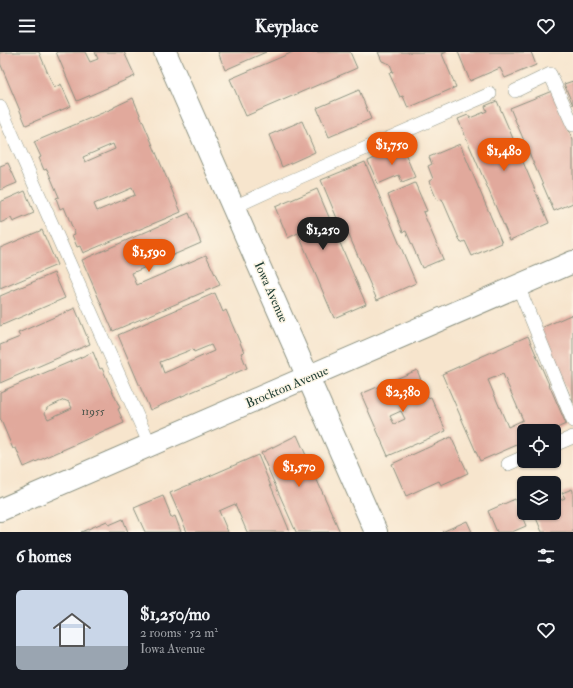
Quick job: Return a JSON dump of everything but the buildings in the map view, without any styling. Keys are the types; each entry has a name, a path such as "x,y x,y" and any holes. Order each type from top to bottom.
{"street":[{"name":"Iowa Avenue","path":"165,52 376,532"},
{"name":"Brockton Avenue","path":"0,510 573,262"}],"lane":[{"path":"515,91 550,74 573,125"},
{"path":"234,207 490,94"},
{"path":"0,107 150,446"},
{"path":"518,286 573,421"},
{"path":"561,442 573,437"},
{"path":"508,464 517,460"}]}
